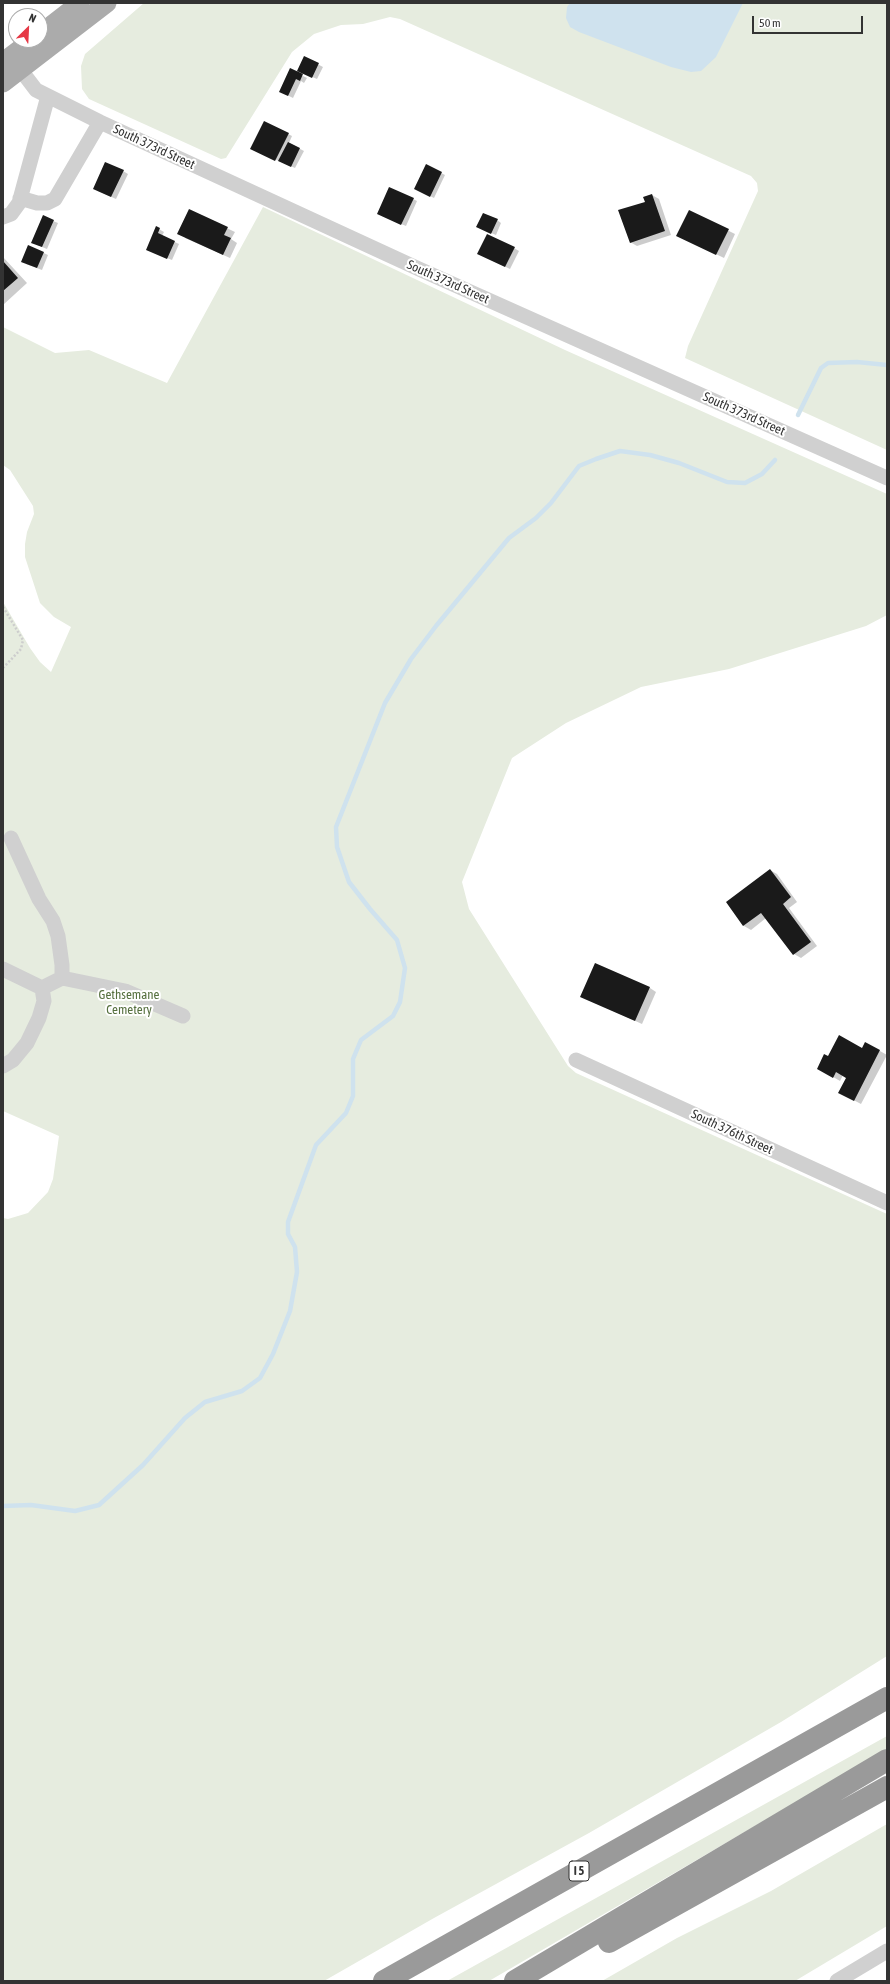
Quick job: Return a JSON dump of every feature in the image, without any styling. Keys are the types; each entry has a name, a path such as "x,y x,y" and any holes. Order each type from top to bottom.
{"highway":[{"name":"I 5","path":"384,1981 887,1698"},
{"name":"I 5","path":"774,1761 812,1752 887,1713"},
{"path":"515,1981 887,1760"},
{"path":"540,1981 887,1787"}],"main road":[{"path":"48,28 80,3"},
{"path":"3,83 107,3"},
{"path":"3,62 21,48"}],"street":[{"name":"South 373rd Street","path":"20,69 36,90 100,122 419,269 887,478"},
{"path":"3,217 11,214 20,198 48,96"},
{"path":"20,198 38,203 47,203 55,199 100,122"},
{"path":"11,838 39,899 53,921 56,929 62,965 62,978"},
{"path":"3,969 42,988"},
{"path":"42,988 62,978 125,991 183,1016"},
{"path":"3,1066 13,1060 27,1043 43,1008 44,1001 42,988"},
{"name":"South 376th Street","path":"576,1060 887,1203"},
{"path":"837,1981 887,1951"}],"path":[{"path":"3,607 23,640 21,649 3,668"}],"green space":[{"path":"144,3 887,3 887,450 685,358 688,346 758,191 757,183 751,176 400,19 390,17 363,24 341,25 314,34 292,52 226,158 221,159 89,99 82,89 81,66 85,54"},
{"name":"Gethsemane Cemetery","path":"263,207 565,350 887,494 887,615 866,626 729,669 641,687 566,723 512,758 462,882 469,909 568,1066 576,1073 887,1214 887,1656 781,1722 589,1833 434,1918 324,1981 3,1981 3,1218 8,1219 28,1213 48,1192 53,1179 59,1136 3,1111 3,602 30,648 40,662 51,672 71,627 54,617 40,603 25,557 27,532 34,514 33,506 10,470 3,465 3,327 55,353 89,350 167,383"},
{"path":"887,1736 887,1749 489,1981 447,1981"},
{"path":"887,1824 887,1926 795,1981 602,1981 677,1938 771,1891"}],"water":[{"path":"570,3 743,3 716,57 701,71 691,72 671,67 579,32 570,27 566,18 567,7"}],"building":[{"path":"304,56 319,63 312,78 297,71"},
{"path":"290,68 303,74 300,81 296,79 288,96 279,92"},
{"path":"264,121 289,133 275,161 250,149"},
{"path":"288,142 300,148 291,167 278,161"},
{"path":"105,162 124,170 111,197 93,189"},
{"path":"426,164 442,172 430,197 414,189"},
{"path":"389,187 414,198 401,225 377,214"},
{"path":"652,194 665,231 630,243 618,210 645,202 643,197"},
{"path":"189,209 228,227 224,235 231,238 223,255 177,234"},
{"path":"689,210 729,229 716,255 676,236"},
{"path":"483,213 498,219 491,234 476,227"},
{"path":"43,215 54,220 42,247 31,243"},
{"path":"156,226 160,228 158,233 175,241 167,259 146,250"},
{"path":"487,234 515,247 505,267 477,254"},
{"path":"28,245 44,252 37,268 21,262"},
{"path":"3,261 18,278 3,291"},
{"path":"770,869 791,897 783,904 811,942 793,955 761,913 743,926 726,902"},
{"path":"595,963 650,987 635,1021 580,997"},
{"path":"839,1035 862,1048 865,1042 880,1050 854,1101 838,1093 846,1078 836,1072 833,1078 817,1069 824,1054 828,1056"}],"waterway":[{"path":"798,415 821,368 828,363 857,362 887,365"},
{"path":"3,1506 31,1505 75,1511 99,1505 143,1465 185,1418 205,1402 242,1391 260,1378 273,1354 290,1311 297,1272 295,1247 288,1234 288,1222 316,1145 346,1113 353,1096 353,1059 361,1040 393,1016 400,1002 405,968 397,940 349,882 337,847 336,827 385,703 411,659 436,626 509,538 536,518 551,503 579,466 620,451 650,455 679,463 727,482 745,483 762,474 775,460"}]}
